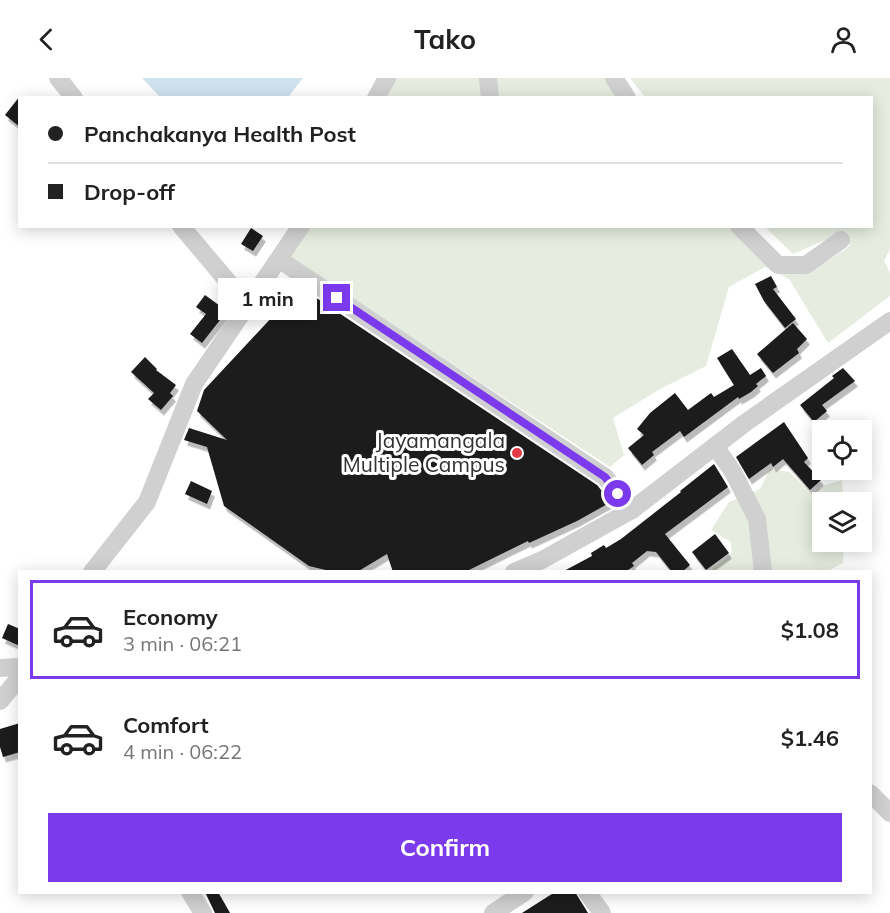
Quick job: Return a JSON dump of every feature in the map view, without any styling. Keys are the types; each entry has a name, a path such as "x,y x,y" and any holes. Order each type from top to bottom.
{"street":[{"path":"58,78 72,96"},
{"path":"377,96 387,78"},
{"path":"488,78 490,96"},
{"path":"614,78 626,96"},
{"path":"183,228 235,290 241,315"},
{"path":"94,570 147,502 194,384 300,228"},
{"path":"741,228 778,265 806,265 841,240"},
{"path":"280,260 605,477 632,510"},
{"path":"518,570 542,560 632,510 745,423 890,321"},
{"path":"715,446 733,472 757,519 763,570"},
{"path":"0,668 18,666"},
{"path":"0,701 18,679"},
{"path":"872,794 890,813"},
{"path":"191,894 203,913"},
{"path":"493,913 522,894"},
{"path":"588,894 602,913"}],"shaded area":[{"path":"393,78 482,78 483,96 384,96"},
{"path":"497,78 608,78 619,96 497,96"},
{"path":"630,78 890,78 890,249 884,261 890,273 890,296 828,343 789,279 765,267 729,287 706,366 660,389 613,418 624,455 610,467 289,257 308,228 734,228 771,266 808,274 850,246 846,231 793,254 766,228 873,228 873,96 644,96"},
{"path":"770,469 790,472 812,493 812,552 844,552 843,563 830,570 711,570 732,553 731,542 711,530 729,502 760,489"},
{"path":"842,480 843,492 814,492 825,485"}],"water":[{"path":"142,78 303,78 289,96 159,96"}],"building":[{"path":"18,99 18,125 5,115"},
{"path":"251,228 263,236 253,251 241,244"},
{"path":"771,276 777,287 773,289 796,319 785,328 764,301 755,284"},
{"path":"300,287 597,485 611,502 577,521 529,543 528,541 469,570 392,570 387,554 360,570 326,570 309,566 224,506 207,447 184,440 189,428 227,440 197,411 204,390"},
{"path":"205,295 227,311 202,343 190,334 206,314 196,307"},
{"path":"793,323 807,339 797,349 799,353 773,373 757,354"},
{"path":"732,349 750,375 761,368 766,376 756,384 758,386 751,392 739,399 738,397 684,437 680,431 652,452 654,455 642,465 628,448 644,435 637,429 650,413 675,393 688,410 711,393 714,397 734,385 717,358"},
{"path":"145,357 156,370 176,385 170,393 173,396 161,410 148,399 154,393 131,372"},
{"path":"843,368 855,381 822,405 827,411 816,420 812,420 800,405 834,378 832,376"},
{"path":"784,422 808,458 804,462 812,470 812,480 821,480 810,490 783,459 773,467 771,463 749,479 736,457"},
{"path":"714,464 728,487 665,534 690,565 684,570 670,570 656,552 647,551 632,563 634,566 628,570 566,570 592,556 591,553 604,545 606,548 621,539"},
{"path":"191,481 212,491 207,504 185,494"},
{"path":"715,534 729,553 706,570 692,552"},
{"path":"8,624 18,628 18,645 2,638"},
{"path":"18,724 18,753 3,757 0,747 0,729"},
{"path":"206,894 219,894 230,913 215,913"},
{"path":"552,894 576,894 588,913 522,913"}],"place":[{"name":"Jayamangala Multiple Campus","path":"517,453"}],"route":[{"path":"337,298 605,477 618,494"}]}
